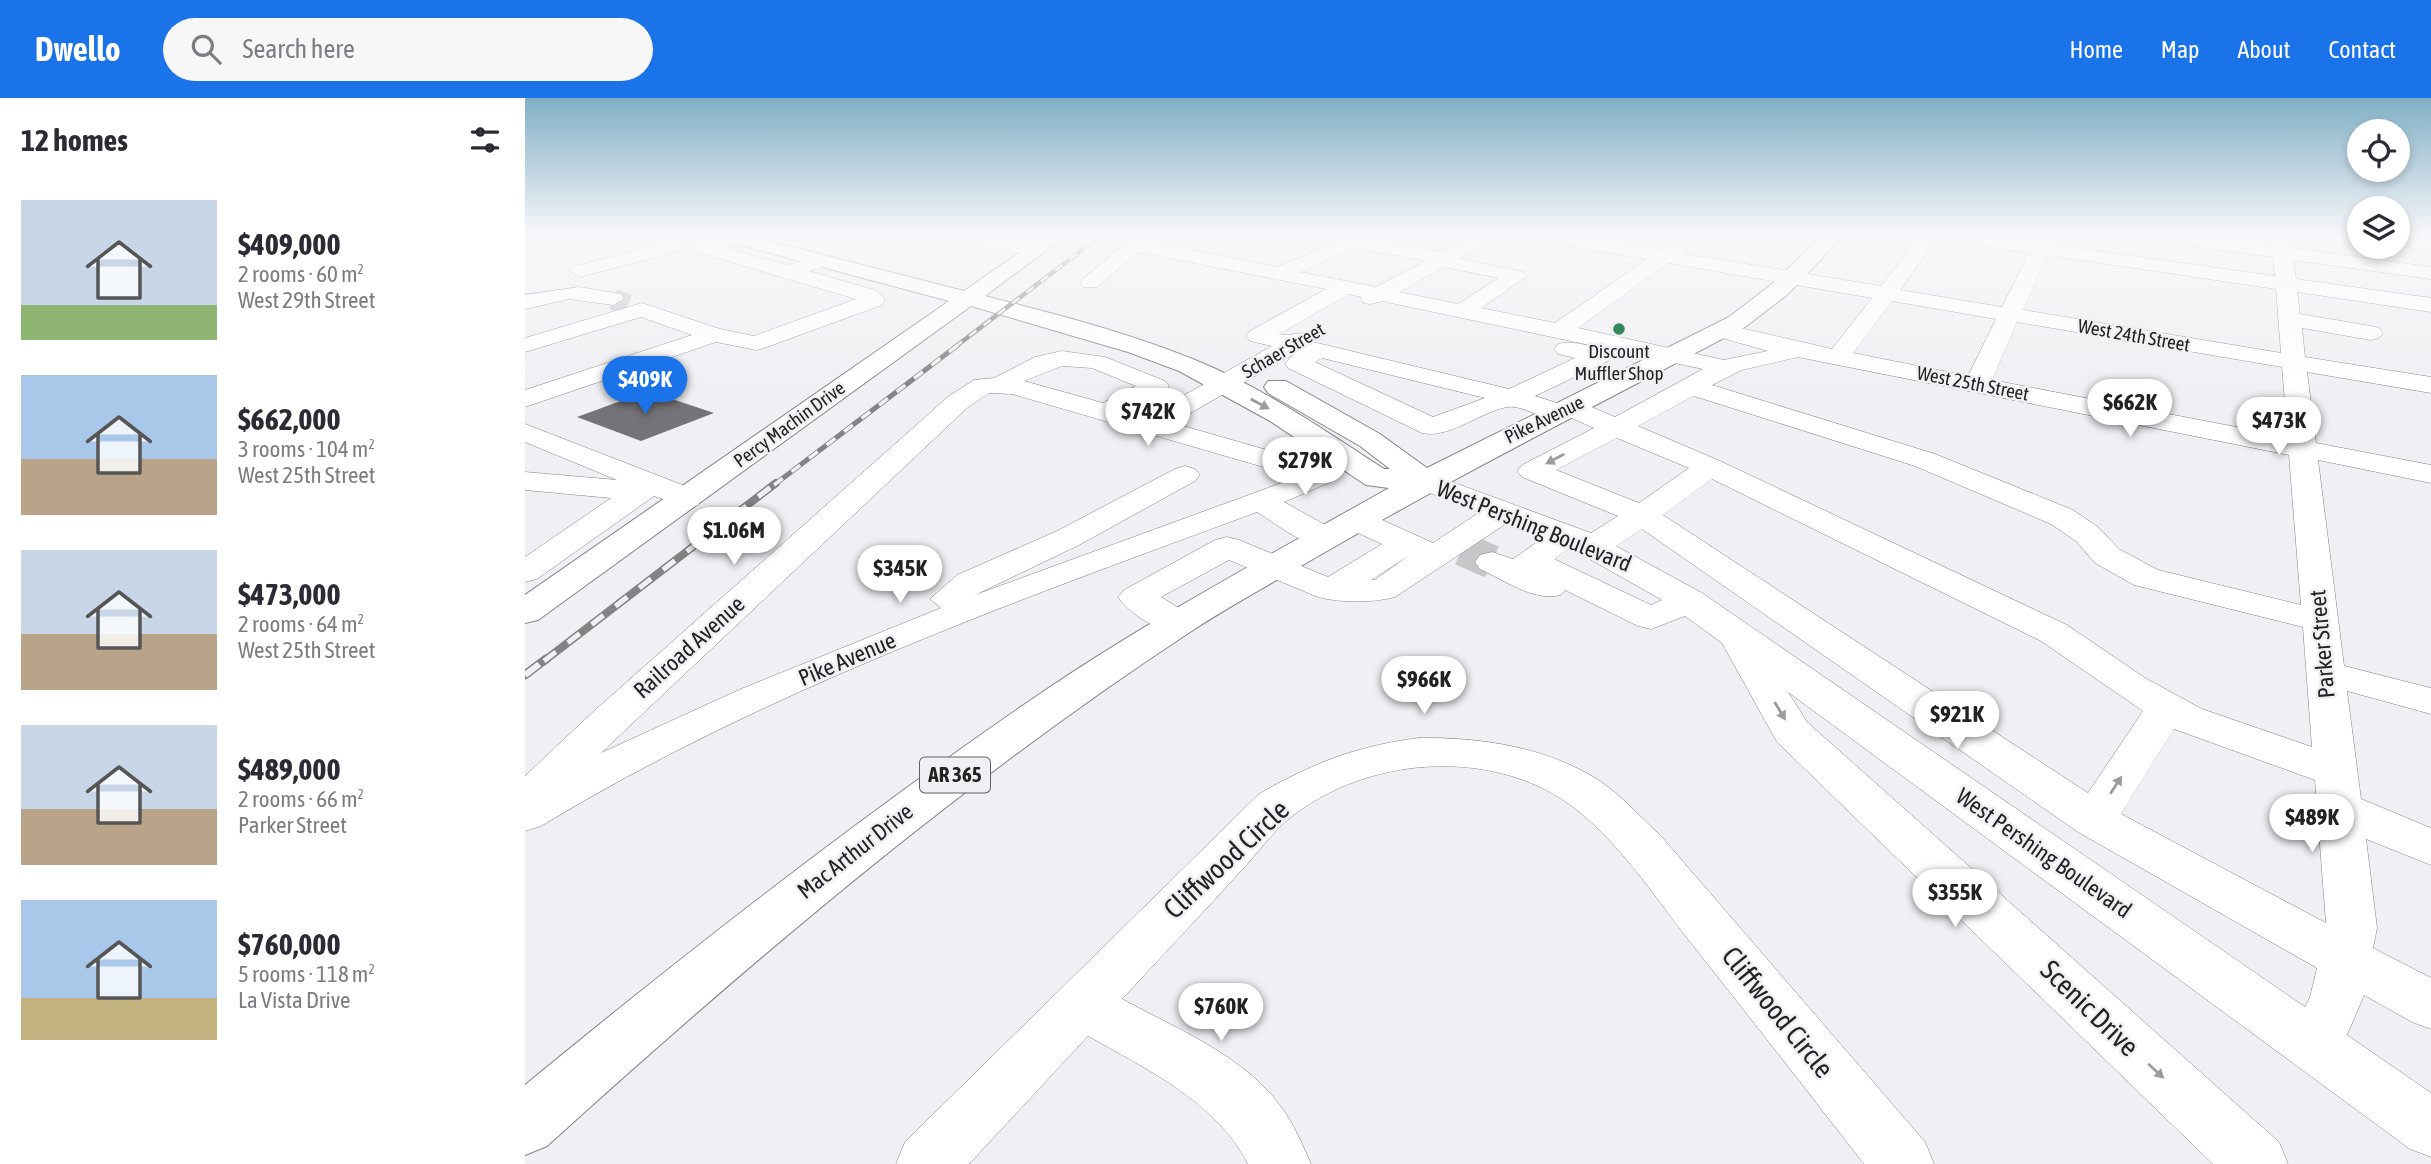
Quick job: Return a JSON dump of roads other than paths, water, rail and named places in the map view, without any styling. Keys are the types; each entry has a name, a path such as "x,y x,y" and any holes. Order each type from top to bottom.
{"main road":[{"name":"West Pershing Boulevard","path":"941,287 1134,328 1248,372 1328,414 1425,481"},
{"name":"West Pershing Boulevard","path":"949,287 1117,340 1188,366 1280,415 1377,478 1425,481"},
{"name":"Percy Machin Drive","path":"528,598 687,498 984,287"},
{"name":"Pike Avenue","path":"1425,481 1723,331 1760,306 1781,287"},
{"name":"Mac Arthur Drive","path":"525,1125 677,993 842,860 1052,706 1177,623 1425,481"}],"street":[{"path":"525,302 557,293 584,290 715,335 756,343 874,300 839,287"},
{"path":"1727,368 1571,333 1502,311 1462,311 1346,287 1258,336 1563,410 1616,427 1710,467 2054,633 2166,708 2338,790 2431,847"},
{"name":"Schaer Street","path":"1346,313 1392,287"},
{"path":"1462,311 1500,287"},
{"path":"1305,348 1297,363 1432,427 1512,397 1599,356 1561,347 1571,333 1628,287"},
{"name":"West 24th Street","path":"1849,287 2431,385"},
{"path":"1838,357 1891,287"},
{"path":"1977,384 2022,287"},
{"name":"Parker Street","path":"2286,287 2352,928 2336,1003 2313,1044"},
{"path":"2305,287 2431,305"},
{"path":"525,345 628,305"},
{"path":"2290,319 2371,333"},
{"name":"Schaer Street","path":"1152,424 1248,372 1305,348 1325,326"},
{"name":"West 25th Street","path":"1723,331 1794,349 2431,474"},
{"path":"529,395 715,335"},
{"path":"1794,349 1777,358 1727,368 1532,471 1642,515 2094,820 2431,1005"},
{"name":"Railroad Avenue","path":"525,803 627,704 958,402 1033,366 1056,358 1074,357 1103,363 1156,386 1109,411"},
{"path":"993,384 1109,411 1222,443"},
{"path":"1692,387 1862,438 2062,517 2081,528 2107,556 2146,578 2320,620"},
{"path":"525,432 646,487 687,498"},
{"path":"940,620 938,615 947,599 969,582 1068,538 1185,475 1191,465 1222,443"},
{"name":"Pike Avenue","path":"525,814 572,786 678,733 940,620 1106,556 1257,507 1323,475 1222,443"},
{"path":"525,481 574,452"},
{"path":"1185,475 1202,490 1340,529 1407,543 1482,549 1566,596 1582,556 1710,467"},
{"path":"525,481 646,487"},
{"name":"West Pershing Boulevard","path":"1425,481 1482,549 1582,556 1638,569 1689,601 2431,1128"},
{"path":"528,598 646,487"},
{"path":"1177,623 1136,597 1227,547 1257,507"},
{"path":"1068,538 1106,556"},
{"path":"1330,590 1407,543"},
{"path":"1227,547 1330,590 1383,590 1482,549"},
{"name":"Scenic Drive","path":"1733,631 1792,732 2257,1164"},
{"path":"2325,673 2431,701"},
{"path":"2094,820 2166,708"},
{"name":"Cliffwood Circle","path":"927,1164 1275,806 1325,776 1362,762 1426,752 1472,753 1524,766 1575,787 1609,813 1643,848 1903,1164"},
{"path":"1080,1004 1225,1092 1257,1122 1280,1164"}],"tunnel":[{"path":"613,299 628,305"},
{"path":"1462,549 1492,562"}],"railway":[{"path":"955,347 1034,287"},
{"path":"774,485 958,345"},
{"path":"544,661 776,483"},
{"path":"525,675 546,659"}],"place":[{"name":"Discount Muffler Shop","path":"1619,329"}]}
